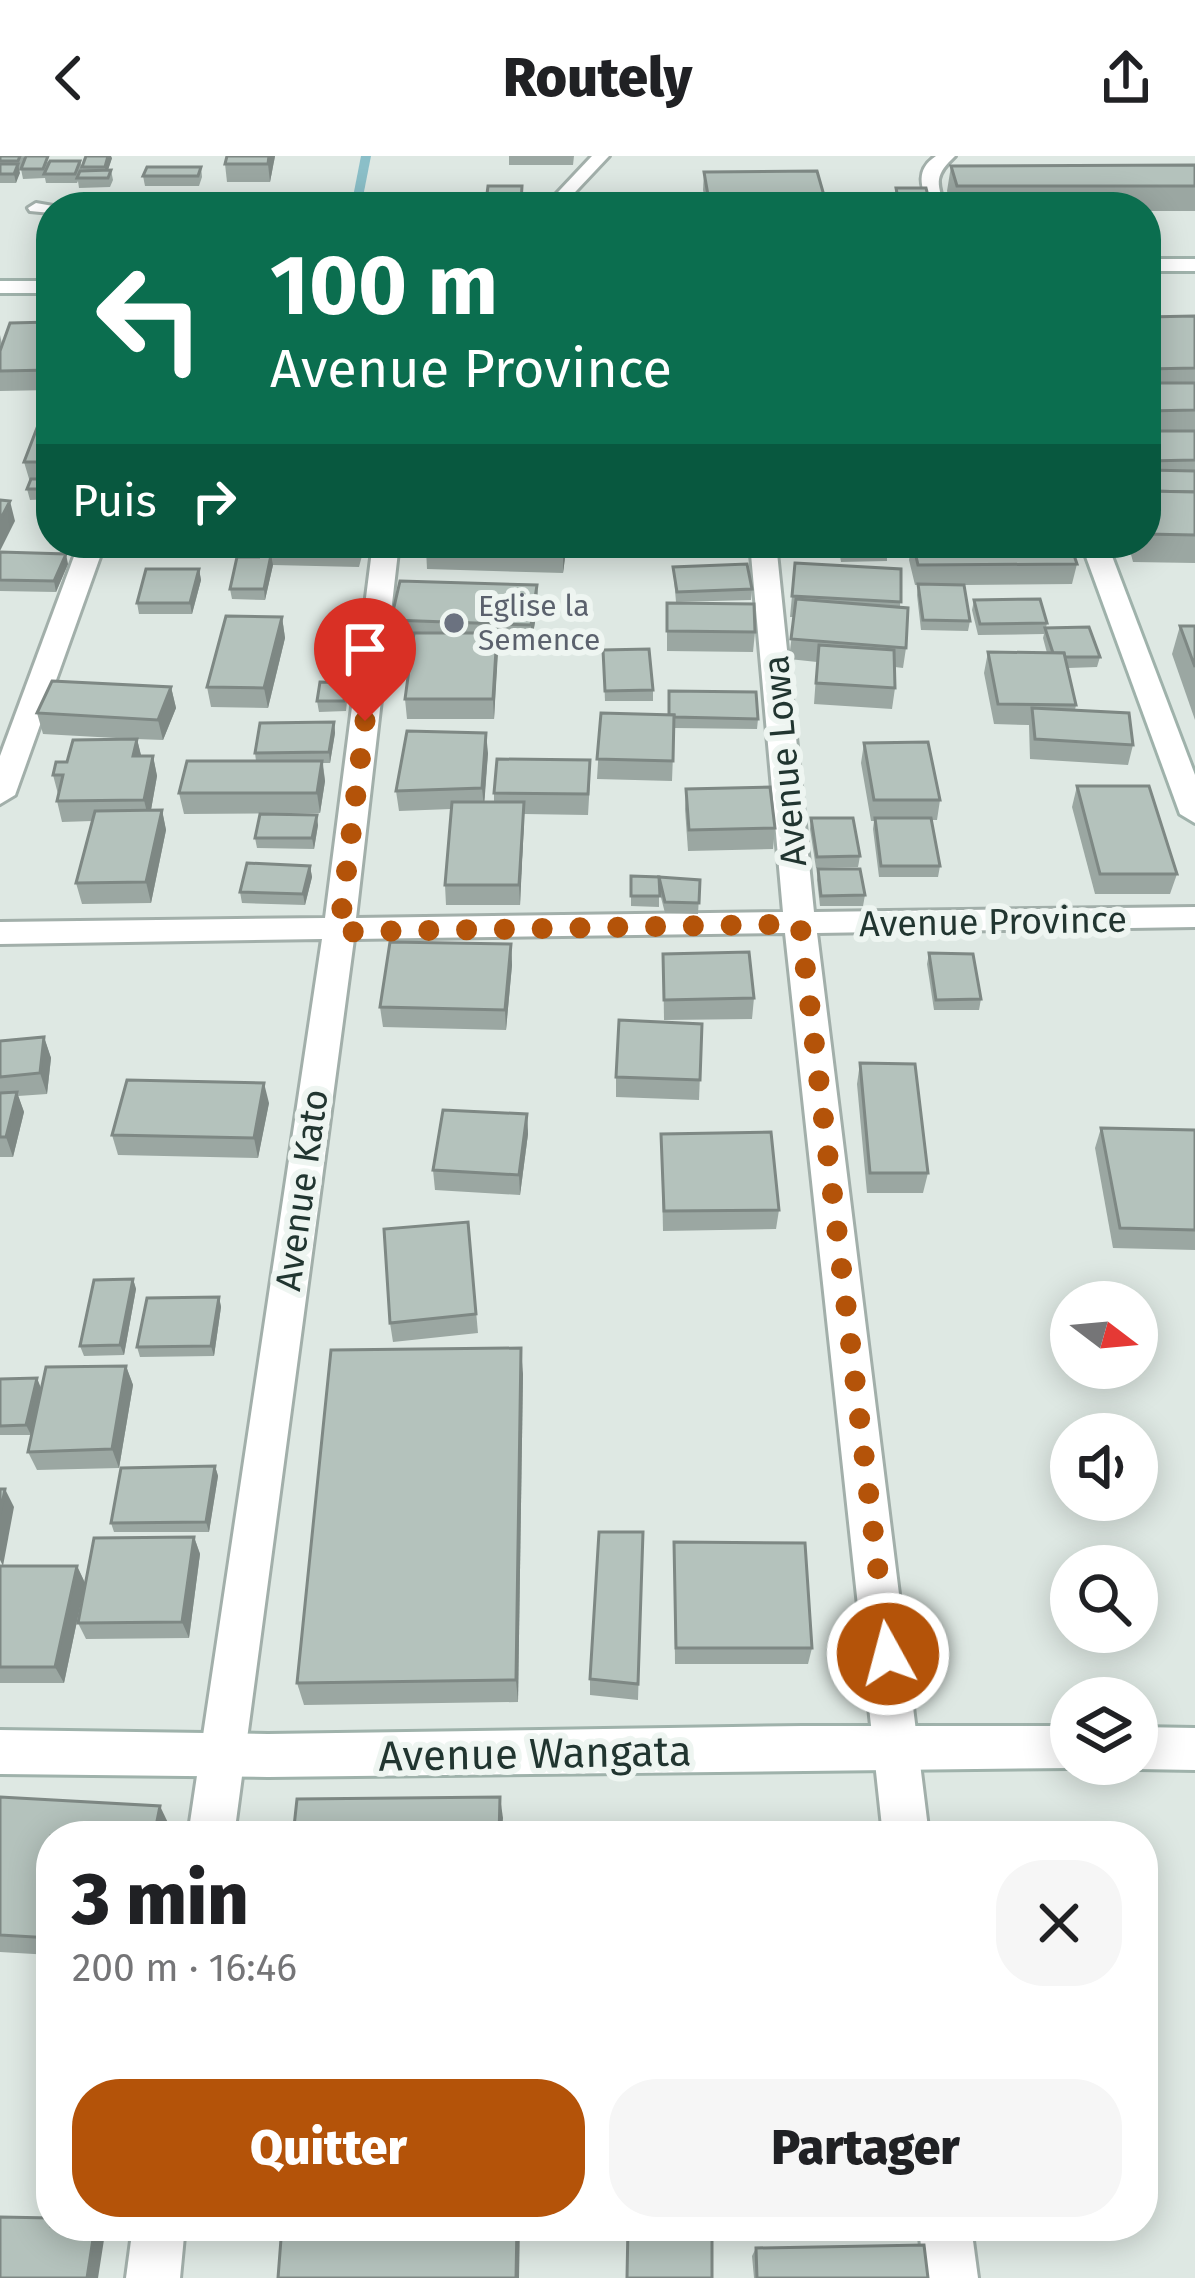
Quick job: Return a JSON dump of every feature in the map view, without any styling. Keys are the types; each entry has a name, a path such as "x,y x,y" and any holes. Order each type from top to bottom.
{"street":[{"path":"0,265 36,265"},
{"path":"1161,265 1195,265"},
{"path":"1161,286 1195,287"},
{"path":"0,287 36,287"},
{"path":"0,795 87,558"},
{"name":"Avenue Kato","path":"213,1821 339,932 384,558"},
{"name":"Avenue Lowa","path":"764,558 800,924 905,1821"},
{"path":"1100,558 1195,814"},
{"name":"Avenue Province","path":"0,934 1195,916"},
{"name":"Avenue Wangata","path":"0,1752 221,1760 899,1744 1050,1747"},
{"path":"1158,1748 1195,1749"},
{"path":"153,2278 157,2241"},
{"path":"947,2241 951,2278"}],"lane":[{"path":"566,192 601,156"},
{"path":"932,192 928,182 932,166 947,156"}],"building":[{"path":"0,156 20,156 18,161 0,161"},
{"path":"26,156 48,156 43,169 21,169"},
{"path":"86,156 108,156 105,167 82,167"},
{"path":"227,156 269,156 268,164 225,164"},
{"path":"50,161 80,161 75,174 44,174"},
{"path":"0,164 18,164 14,174 0,174"},
{"path":"1195,165 1195,186 957,186 951,166"},
{"path":"147,167 201,167 198,176 143,176"},
{"path":"111,170 108,178 77,178 80,171"},
{"path":"817,171 823,192 707,192 704,172"},
{"path":"488,186 522,186 522,192 487,192"},
{"path":"896,188 926,188 927,192 897,192"},
{"path":"1195,316 1195,368 1161,369 1161,317"},
{"path":"36,322 36,370 0,371 0,351 10,323"},
{"path":"1161,383 1195,383 1195,410 1161,411"},
{"path":"36,431 36,462 24,462"},
{"path":"1161,431 1195,431 1195,460 1161,461"},
{"path":"1161,470 1195,471 1195,492 1161,491"},
{"path":"1161,491 1195,492 1195,535 1161,534"},
{"path":"0,500 10,501 0,520"},
{"path":"0,552 64,558 54,581 0,580"},
{"path":"237,558 270,558 264,589 230,589"},
{"path":"916,558 1075,558 1077,564 918,565"},
{"path":"795,563 901,569 901,602 792,596"},
{"path":"747,564 752,589 677,592 673,567"},
{"path":"146,569 199,569 190,603 137,603"},
{"path":"400,581 537,585 531,625 391,620"},
{"path":"918,584 964,585 970,621 923,620"},
{"path":"796,599 908,608 906,648 791,639"},
{"path":"1040,599 1047,623 980,624 974,600"},
{"path":"667,603 754,604 755,632 667,631"},
{"path":"226,616 282,617 264,688 207,687"},
{"path":"1180,626 1195,626 1195,667"},
{"path":"1089,627 1100,657 1053,653 1045,628"},
{"path":"414,633 497,633 493,699 405,699"},
{"path":"819,645 894,650 895,688 816,683"},
{"path":"649,649 653,690 605,691 603,650"},
{"path":"988,652 1064,653 1076,705 998,704"},
{"path":"52,681 171,687 158,720 37,713"},
{"path":"320,682 347,683 344,701 317,701"},
{"path":"669,691 756,692 758,719 674,717 669,715"},
{"path":"1032,708 1129,713 1133,745 1035,739"},
{"path":"601,713 674,715 673,761 597,759"},
{"path":"334,722 329,752 255,753 260,723"},
{"path":"407,731 486,733 482,788 396,791"},
{"path":"137,739 133,756 153,756 144,800 57,801 63,775 53,775 56,762 67,762 73,740"},
{"path":"928,742 940,800 874,800 864,743"},
{"path":"497,759 590,760 588,794 494,793"},
{"path":"187,761 322,761 317,793 179,793"},
{"path":"1077,786 1149,786 1177,874 1100,874"},
{"path":"770,787 775,828 689,830 686,789"},
{"path":"452,802 524,802 519,885 445,885"},
{"path":"162,810 146,882 76,883 95,811"},
{"path":"260,814 317,815 312,838 255,838"},
{"path":"811,818 853,818 860,856 817,857"},
{"path":"875,818 931,818 940,866 881,866"},
{"path":"247,863 310,866 303,894 240,892"},
{"path":"818,869 860,869 865,895 821,896"},
{"path":"631,876 659,877 660,896 631,896"},
{"path":"659,877 700,880 699,903 665,902"},
{"path":"390,942 511,944 505,1010 380,1007"},
{"path":"749,952 754,998 664,1000 663,954"},
{"path":"929,953 973,954 981,999 936,1000"},
{"path":"619,1020 702,1024 700,1080 616,1077"},
{"path":"44,1037 40,1073 0,1077 0,1041"},
{"path":"860,1063 915,1064 928,1173 870,1173"},
{"path":"127,1080 264,1083 254,1138 112,1135"},
{"path":"17,1092 6,1137 0,1137 0,1093"},
{"path":"443,1110 527,1114 519,1175 433,1170"},
{"path":"1101,1128 1195,1130 1195,1230 1120,1228"},
{"path":"771,1132 779,1210 664,1211 661,1134"},
{"path":"468,1222 476,1314 390,1323 384,1229"},
{"path":"133,1279 120,1345 80,1346 94,1280"},
{"path":"219,1297 211,1346 137,1347 147,1298"},
{"path":"521,1348 516,1680 297,1683 331,1350"},
{"path":"126,1366 112,1449 28,1452 46,1367"},
{"path":"37,1378 26,1425 0,1426 0,1379"},
{"path":"215,1466 206,1522 111,1523 121,1468"},
{"path":"599,1532 643,1532 638,1684 590,1679"},
{"path":"194,1537 182,1622 78,1623 94,1538"},
{"path":"674,1542 805,1543 812,1648 676,1648"},
{"path":"0,1566 77,1566 55,1667 0,1667"},
{"path":"0,1797 160,1806 157,1821 36,1821 36,1937 0,1935"},
{"path":"500,1797 499,1821 295,1821 297,1799"},
{"path":"0,2217 36,2218 36,2241 93,2241 87,2278 0,2278"},
{"path":"281,2241 517,2241 516,2278 278,2278"},
{"path":"628,2241 712,2241 712,2278 627,2278"},
{"path":"924,2245 928,2278 757,2278 756,2248"}],"waterway":[{"path":"359,192 366,156"}],"place":[{"name":"Eglise la Semence","path":"454,623"}],"route":[{"path":"365,721 339,932 800,924 888,1654"}]}
